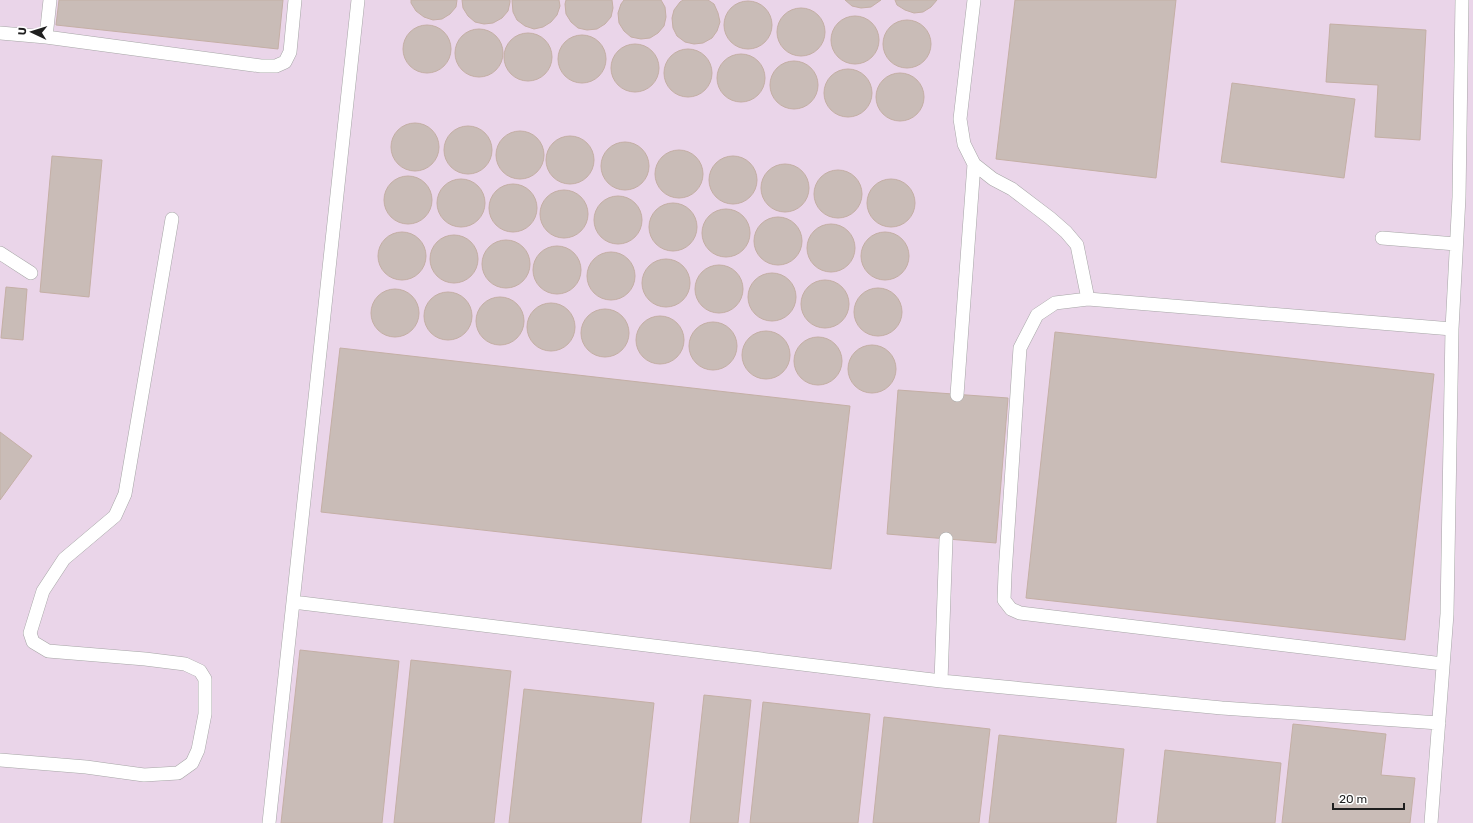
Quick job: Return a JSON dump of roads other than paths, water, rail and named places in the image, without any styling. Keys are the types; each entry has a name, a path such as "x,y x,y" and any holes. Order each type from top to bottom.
{"lane":[{"path":"46,37 50,0"},
{"path":"0,33 46,37 261,66 276,66 285,62 290,52 295,0"},
{"path":"269,823 358,0"},
{"path":"974,0 960,119 964,144 974,164 993,179 1012,189 1050,218 1070,236 1077,245 1088,299"},
{"path":"1431,823 1447,614 1452,329 1458,197 1462,0"},
{"path":"957,395 974,164"},
{"path":"0,760 86,767 144,775 178,774 192,763 198,750 205,714 205,679 200,671 185,664 48,651 33,642 30,633 43,591 64,559 115,516 126,494 172,219"},
{"path":"1382,238 1456,244"},
{"path":"0,254 31,273"},
{"path":"1443,664 1028,614 1011,609 1004,600 1020,348 1037,316 1055,303 1088,299 1452,329"},
{"path":"940,681 946,539"},
{"path":"294,602 940,681 1222,708 1439,723"}]}
